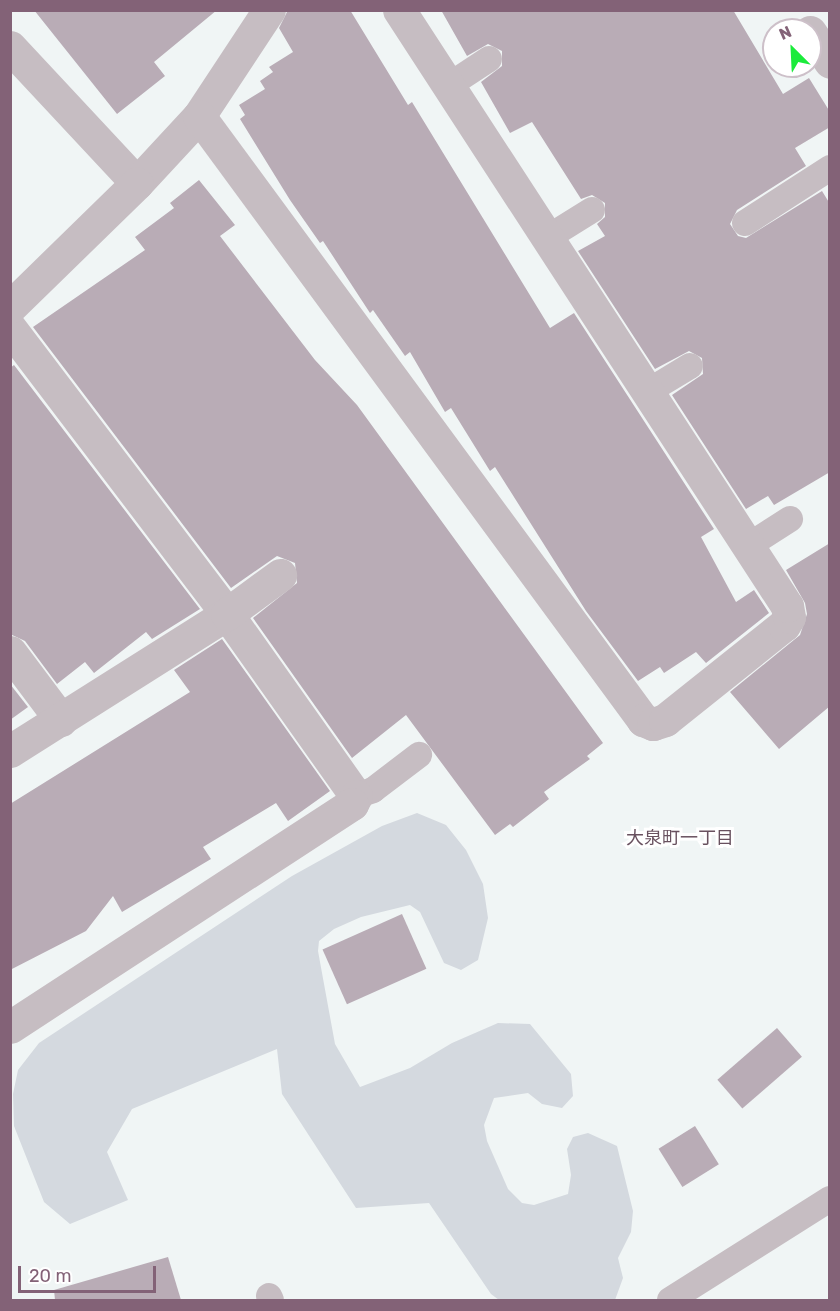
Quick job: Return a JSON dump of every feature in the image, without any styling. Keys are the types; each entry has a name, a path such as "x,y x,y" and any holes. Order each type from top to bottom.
{"street":[{"path":"10,307 137,183 199,116 269,10"},
{"path":"199,116 643,720 653,724 665,720 789,617 787,606 399,10"},
{"path":"10,46 137,183"},
{"path":"10,328 227,614 356,796 352,804 10,1027"},
{"path":"10,751 227,614 280,575"},
{"path":"10,652 61,720"}],"lane":[{"path":"448,86 489,59"},
{"path":"746,224 830,168"},
{"path":"548,238 592,210"},
{"path":"647,392 690,366"},
{"path":"748,546 790,519"},
{"path":"356,796 373,790 419,755"},
{"path":"670,1300 830,1199"}],"shaded area":[{"path":"417,813 446,825 466,850 483,884 488,918 478,960 461,970 444,963 420,912 410,905 361,917 334,929 319,941 318,951 335,1044 360,1087 410,1068 452,1043 498,1023 530,1024 571,1074 573,1096 562,1108 542,1104 528,1093 494,1098 484,1125 487,1141 508,1189 522,1203 534,1205 568,1194 571,1175 567,1149 573,1137 588,1133 617,1146 633,1211 631,1232 618,1258 623,1278 615,1300 499,1300 491,1294 429,1203 356,1208 282,1094 277,1049 132,1109 107,1152 128,1200 70,1224 44,1202 14,1126 13,1094 18,1070 39,1043 292,876 382,826"}],"building":[{"path":"34,10 217,10 154,62 165,76 117,114"},
{"path":"288,10 350,10 408,105 412,102 550,328 574,313 714,529 701,537 736,602 754,590 769,613 706,663 696,652 664,673 660,667 638,681 586,611 495,467 490,471 451,408 445,412 410,352 405,356 373,310 370,313 323,241 320,243 290,200 240,119 245,115 239,105 265,89 260,81 273,72 269,67 293,52 279,28"},
{"path":"441,10 733,10 762,59 762,78 773,78 783,94 809,78 830,112 830,127 795,148 806,166 737,210 730,224 738,236 746,238 822,191 830,204 830,472 774,505 768,496 746,509 672,395 703,374 702,358 689,351 655,369 578,251 605,236 597,224 605,217 605,203 592,195 581,199 532,122 510,133 481,82 502,66 502,51 488,44 467,56"},
{"path":"199,180 235,225 220,236 315,360 357,405 603,743 587,756 590,759 544,792 549,799 513,827 510,824 495,835 406,715 352,758 253,618 297,583 295,563 277,556 231,588 33,327 145,250 135,237 174,208 170,203"},
{"path":"14,365 200,609 152,639 146,632 94,673 85,662 57,684 25,641 10,634 10,368"},
{"path":"830,543 830,706 779,749 730,692 800,635 807,614 805,603 786,570"},
{"path":"222,639 330,791 288,821 276,803 203,847 211,859 122,912 113,896 86,931 10,970 10,804 190,692 174,670"},
{"path":"10,684 28,707 10,720"},
{"path":"402,914 426,969 347,1004 323,949"},
{"path":"777,1028 802,1057 742,1109 717,1080"},
{"path":"695,1126 719,1164 682,1187 659,1149"},
{"path":"168,1257 181,1300 55,1300 54,1290"}],"district":[{"name":"大泉町一丁目","path":"680,838"}]}
